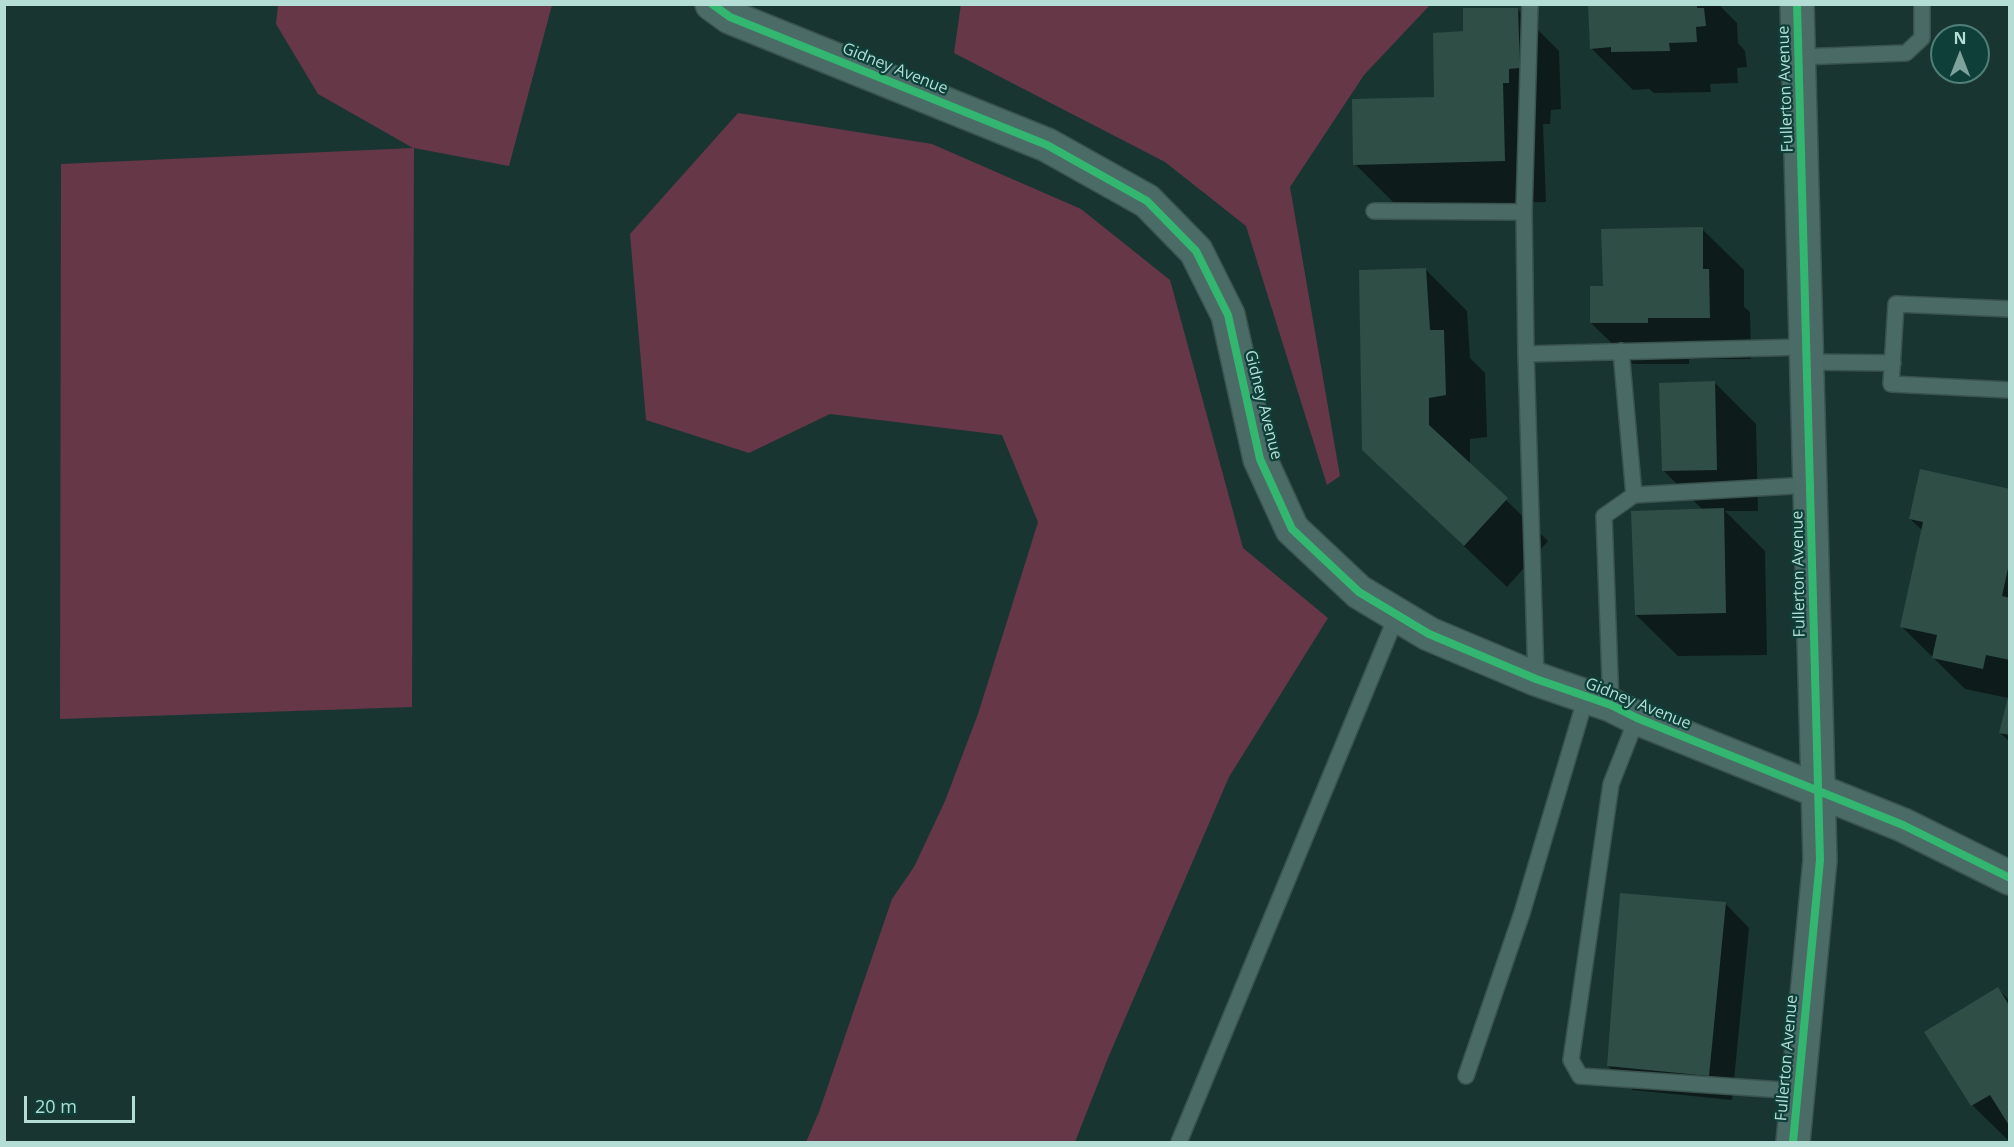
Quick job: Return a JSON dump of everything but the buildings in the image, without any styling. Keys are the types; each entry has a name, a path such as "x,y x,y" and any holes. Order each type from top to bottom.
{"street":[{"name":"Gidney Avenue","path":"712,4 730,17 1047,145 1147,201 1196,251 1228,315 1260,459 1292,529 1359,592 1429,634 1903,825 2010,878"},
{"name":"Fullerton Avenue","path":"1793,1143 1820,860 1797,4"}],"lane":[{"path":"1530,4 1524,213 1536,679"},
{"path":"1798,57 1906,53 1922,38 1922,4"},
{"path":"1374,211 1524,213"},
{"path":"2010,309 1896,304 1891,384 2010,390"},
{"path":"1526,354 1621,351 1807,354 1893,363"},
{"path":"1621,351 1634,495"},
{"path":"1797,1092 1580,1076 1572,1060 1611,784 1611,706 1604,516 1634,495 1810,485"},
{"path":"1179,1143 1397,615"},
{"path":"1466,1076 1522,914 1611,706"}],"shaded area":[{"path":"961,4 1430,5 1364,75 1290,187 1340,476 1327,485 1246,226 1165,162 954,53"},
{"path":"278,5 552,5 509,166 414,148 412,707 60,719 61,164 413,148 318,94 276,24"},
{"path":"738,113 932,144 1081,209 1170,280 1243,548 1328,618 1229,777 1108,1058 1075,1142 806,1142 819,1112 892,899 914,867 945,801 978,714 1038,522 1002,435 830,414 749,453 646,420 630,234"}],"cycle path":[{"path":"712,4 730,17 1047,145 1147,201 1196,251 1228,315 1260,459 1292,529 1359,592 1429,634 1536,679 1611,705 1637,718 1903,825 2010,878"},
{"path":"1793,1142 1820,860 1797,4"}]}
